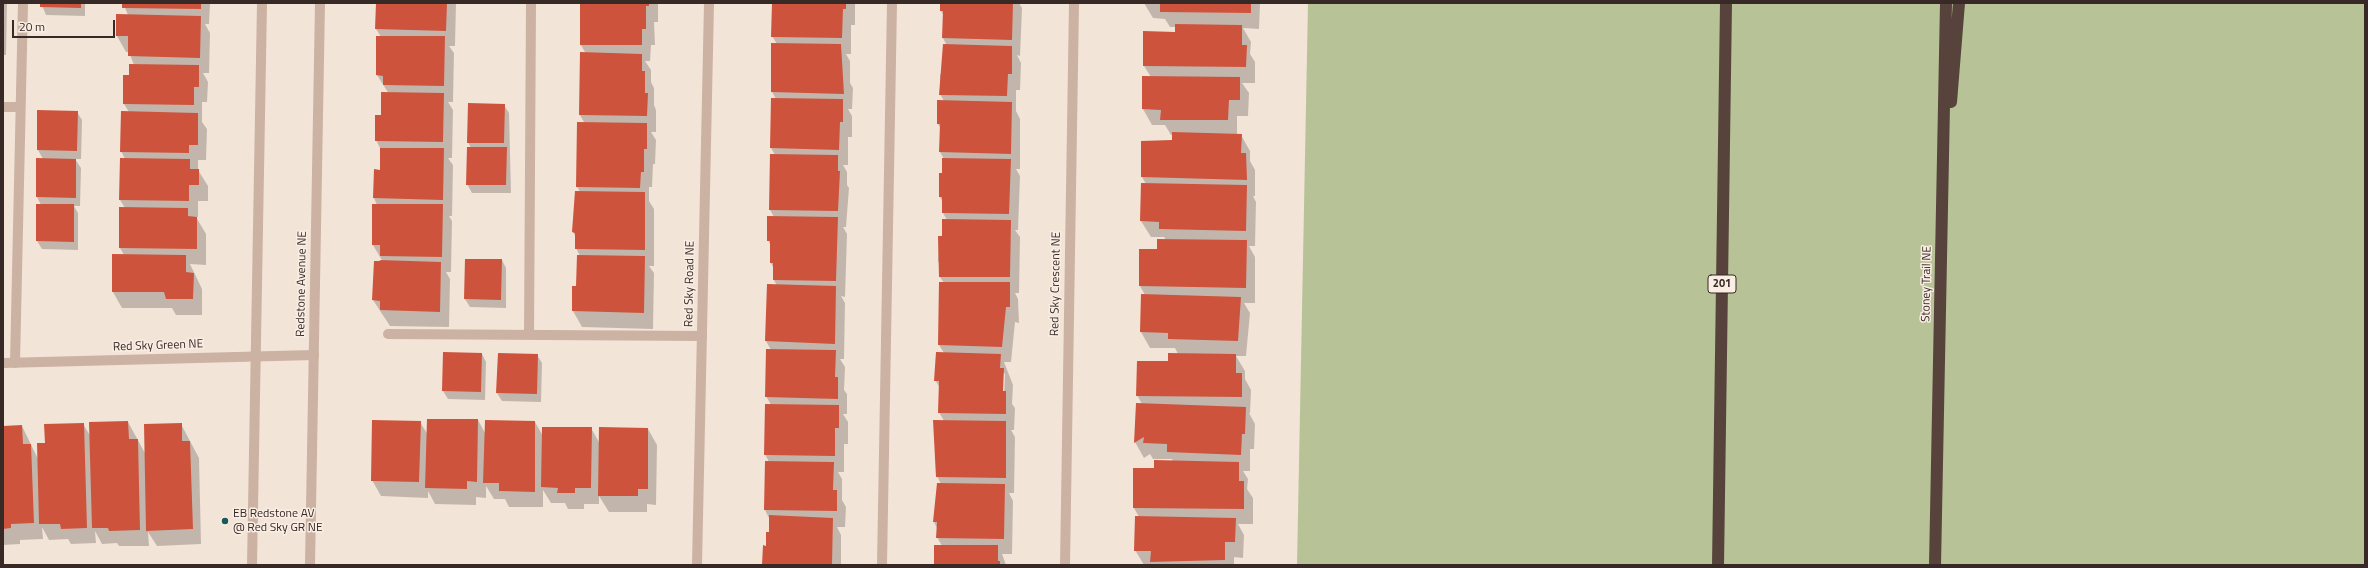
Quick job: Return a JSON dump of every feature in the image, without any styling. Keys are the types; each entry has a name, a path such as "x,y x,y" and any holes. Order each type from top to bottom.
{"highway":[{"name":"201","path":"1718,565 1726,3"},
{"name":"Stoney Trail NE","path":"1935,565 1946,3"},
{"path":"1942,229 1959,3"}],"street":[{"path":"15,363 23,3"},
{"path":"252,565 262,3"},
{"name":"Redstone Avenue NE","path":"310,565 320,3"},
{"path":"529,335 532,3"},
{"name":"Red Sky Road NE","path":"697,565 709,3"},
{"path":"882,565 892,3"},
{"name":"Red Sky Crescent NE","path":"1064,565 1074,3"},
{"path":"3,107 20,107"},
{"path":"388,334 702,336"},
{"name":"Red Sky Green NE","path":"3,363 314,355"}],"green space":[{"path":"1308,3 2365,3 2365,565 1297,565"}],"building":[{"path":"40,3 81,3 81,8 40,7"},
{"path":"122,3 201,3 201,9 122,8"},
{"path":"376,3 447,3 446,31 375,29"},
{"path":"580,3 649,3 649,6 646,6 646,29 642,29 642,45 580,45"},
{"path":"772,3 846,3 846,9 843,9 842,38 771,37"},
{"path":"940,3 1013,3 1012,40 942,38 943,11 940,11"},
{"path":"1160,3 1251,3 1251,13 1160,12"},
{"path":"116,14 201,16 200,58 128,56 128,36 116,36"},
{"path":"1175,24 1242,25 1242,45 1247,45 1246,67 1143,66 1143,31 1175,32"},
{"path":"376,36 445,36 444,86 383,85 383,76 376,75"},
{"path":"771,43 841,44 844,94 771,92"},
{"path":"943,44 1012,46 1012,74 1008,74 1007,96 939,95"},
{"path":"580,52 642,54 642,71 645,71 645,93 648,93 647,116 579,115"},
{"path":"129,64 199,65 199,87 194,87 194,105 123,104 123,75 129,75"},
{"path":"1142,76 1240,77 1240,100 1229,100 1228,120 1160,120 1161,110 1142,109"},
{"path":"381,92 444,93 443,142 375,141 375,115 381,115"},
{"path":"771,98 843,99 843,122 840,122 839,150 770,148"},
{"path":"937,100 1012,102 1011,154 939,152 940,124 937,124"},
{"path":"468,103 505,104 504,143 467,143"},
{"path":"37,110 78,111 77,151 37,150"},
{"path":"121,111 198,113 198,145 189,145 189,153 120,152"},
{"path":"577,122 647,123 647,149 644,149 644,172 641,172 640,188 576,187"},
{"path":"1172,132 1242,134 1241,153 1246,153 1247,180 1141,177 1141,141 1172,140"},
{"path":"467,147 507,147 506,185 466,185"},
{"path":"380,148 444,148 443,200 373,198 374,169 380,170"},
{"path":"770,154 838,155 838,171 840,171 838,211 769,210"},
{"path":"36,158 76,159 76,198 36,197"},
{"path":"120,158 190,159 190,169 199,169 199,185 189,185 189,201 119,200"},
{"path":"942,158 1011,159 1009,214 942,213 942,197 939,197 939,173 942,173"},
{"path":"1141,183 1247,185 1246,231 1159,229 1159,222 1140,221"},
{"path":"575,191 645,192 645,250 575,249 575,233 572,232"},
{"path":"36,204 74,204 74,242 36,241"},
{"path":"372,204 443,204 442,257 380,256 380,245 372,245"},
{"path":"119,207 188,208 188,216 197,217 197,249 119,248"},
{"path":"767,216 838,217 836,281 773,280 773,263 770,263 770,241 767,241"},
{"path":"942,219 1011,220 1010,277 939,277 938,236 942,236"},
{"path":"1157,239 1247,240 1246,288 1139,286 1139,249 1157,249"},
{"path":"112,254 186,255 186,272 194,273 193,299 166,299 164,292 112,292"},
{"path":"577,255 645,256 644,313 572,311 572,286 576,286"},
{"path":"465,259 502,259 501,300 464,299"},
{"path":"379,260 441,262 440,312 380,310 380,301 372,300 374,261 381,261"},
{"path":"939,282 1010,282 1010,307 1006,307 1002,347 938,345"},
{"path":"767,284 836,286 835,344 765,341"},
{"path":"1141,294 1241,297 1238,341 1168,339 1168,333 1140,332"},
{"path":"766,349 836,350 835,377 838,377 838,399 765,397"},
{"path":"443,352 482,353 481,392 442,391"},
{"path":"936,352 1001,354 1000,368 1004,368 1003,391 1006,391 1006,414 938,413 939,381 934,381"},
{"path":"498,353 538,354 537,394 496,393"},
{"path":"1168,353 1236,354 1236,373 1242,373 1242,397 1136,396 1137,361 1168,361"},
{"path":"1136,403 1246,407 1245,434 1242,434 1241,455 1167,452 1167,444 1143,443 1144,437 1134,443"},
{"path":"765,404 839,405 839,428 835,428 835,456 764,455"},
{"path":"427,419 478,419 477,482 467,481 467,489 425,488"},
{"path":"372,420 421,421 419,482 371,481"},
{"path":"485,420 535,421 535,492 499,491 499,483 483,483"},
{"path":"933,420 1006,421 1006,478 936,477"},
{"path":"128,421 129,439 138,439 140,530 109,531 108,528 92,528 89,422"},
{"path":"84,423 87,528 61,529 60,524 39,524 37,443 45,443 44,424"},
{"path":"182,423 182,441 190,441 193,529 146,531 144,424"},
{"path":"22,425 23,444 31,444 34,523 11,524 11,528 3,529 3,426"},
{"path":"542,427 592,427 591,488 575,488 575,493 557,493 558,488 541,487"},
{"path":"599,427 648,428 648,489 638,489 638,496 598,496"},
{"path":"1154,460 1239,462 1239,481 1244,481 1244,509 1133,508 1133,468 1154,468"},
{"path":"765,461 834,462 833,490 837,490 837,511 764,510"},
{"path":"937,483 1005,484 1004,539 936,538 937,522 933,522"},
{"path":"769,515 833,518 832,565 762,565 763,545 766,546 766,532 769,532"},
{"path":"1135,516 1236,518 1235,542 1225,542 1225,560 1150,562 1151,551 1134,551"},
{"path":"934,545 998,545 998,561 1000,561 1000,565 934,565"}],"place":[{"name":"EB Redstone AV @ Red Sky GR NE","path":"225,521"}]}
